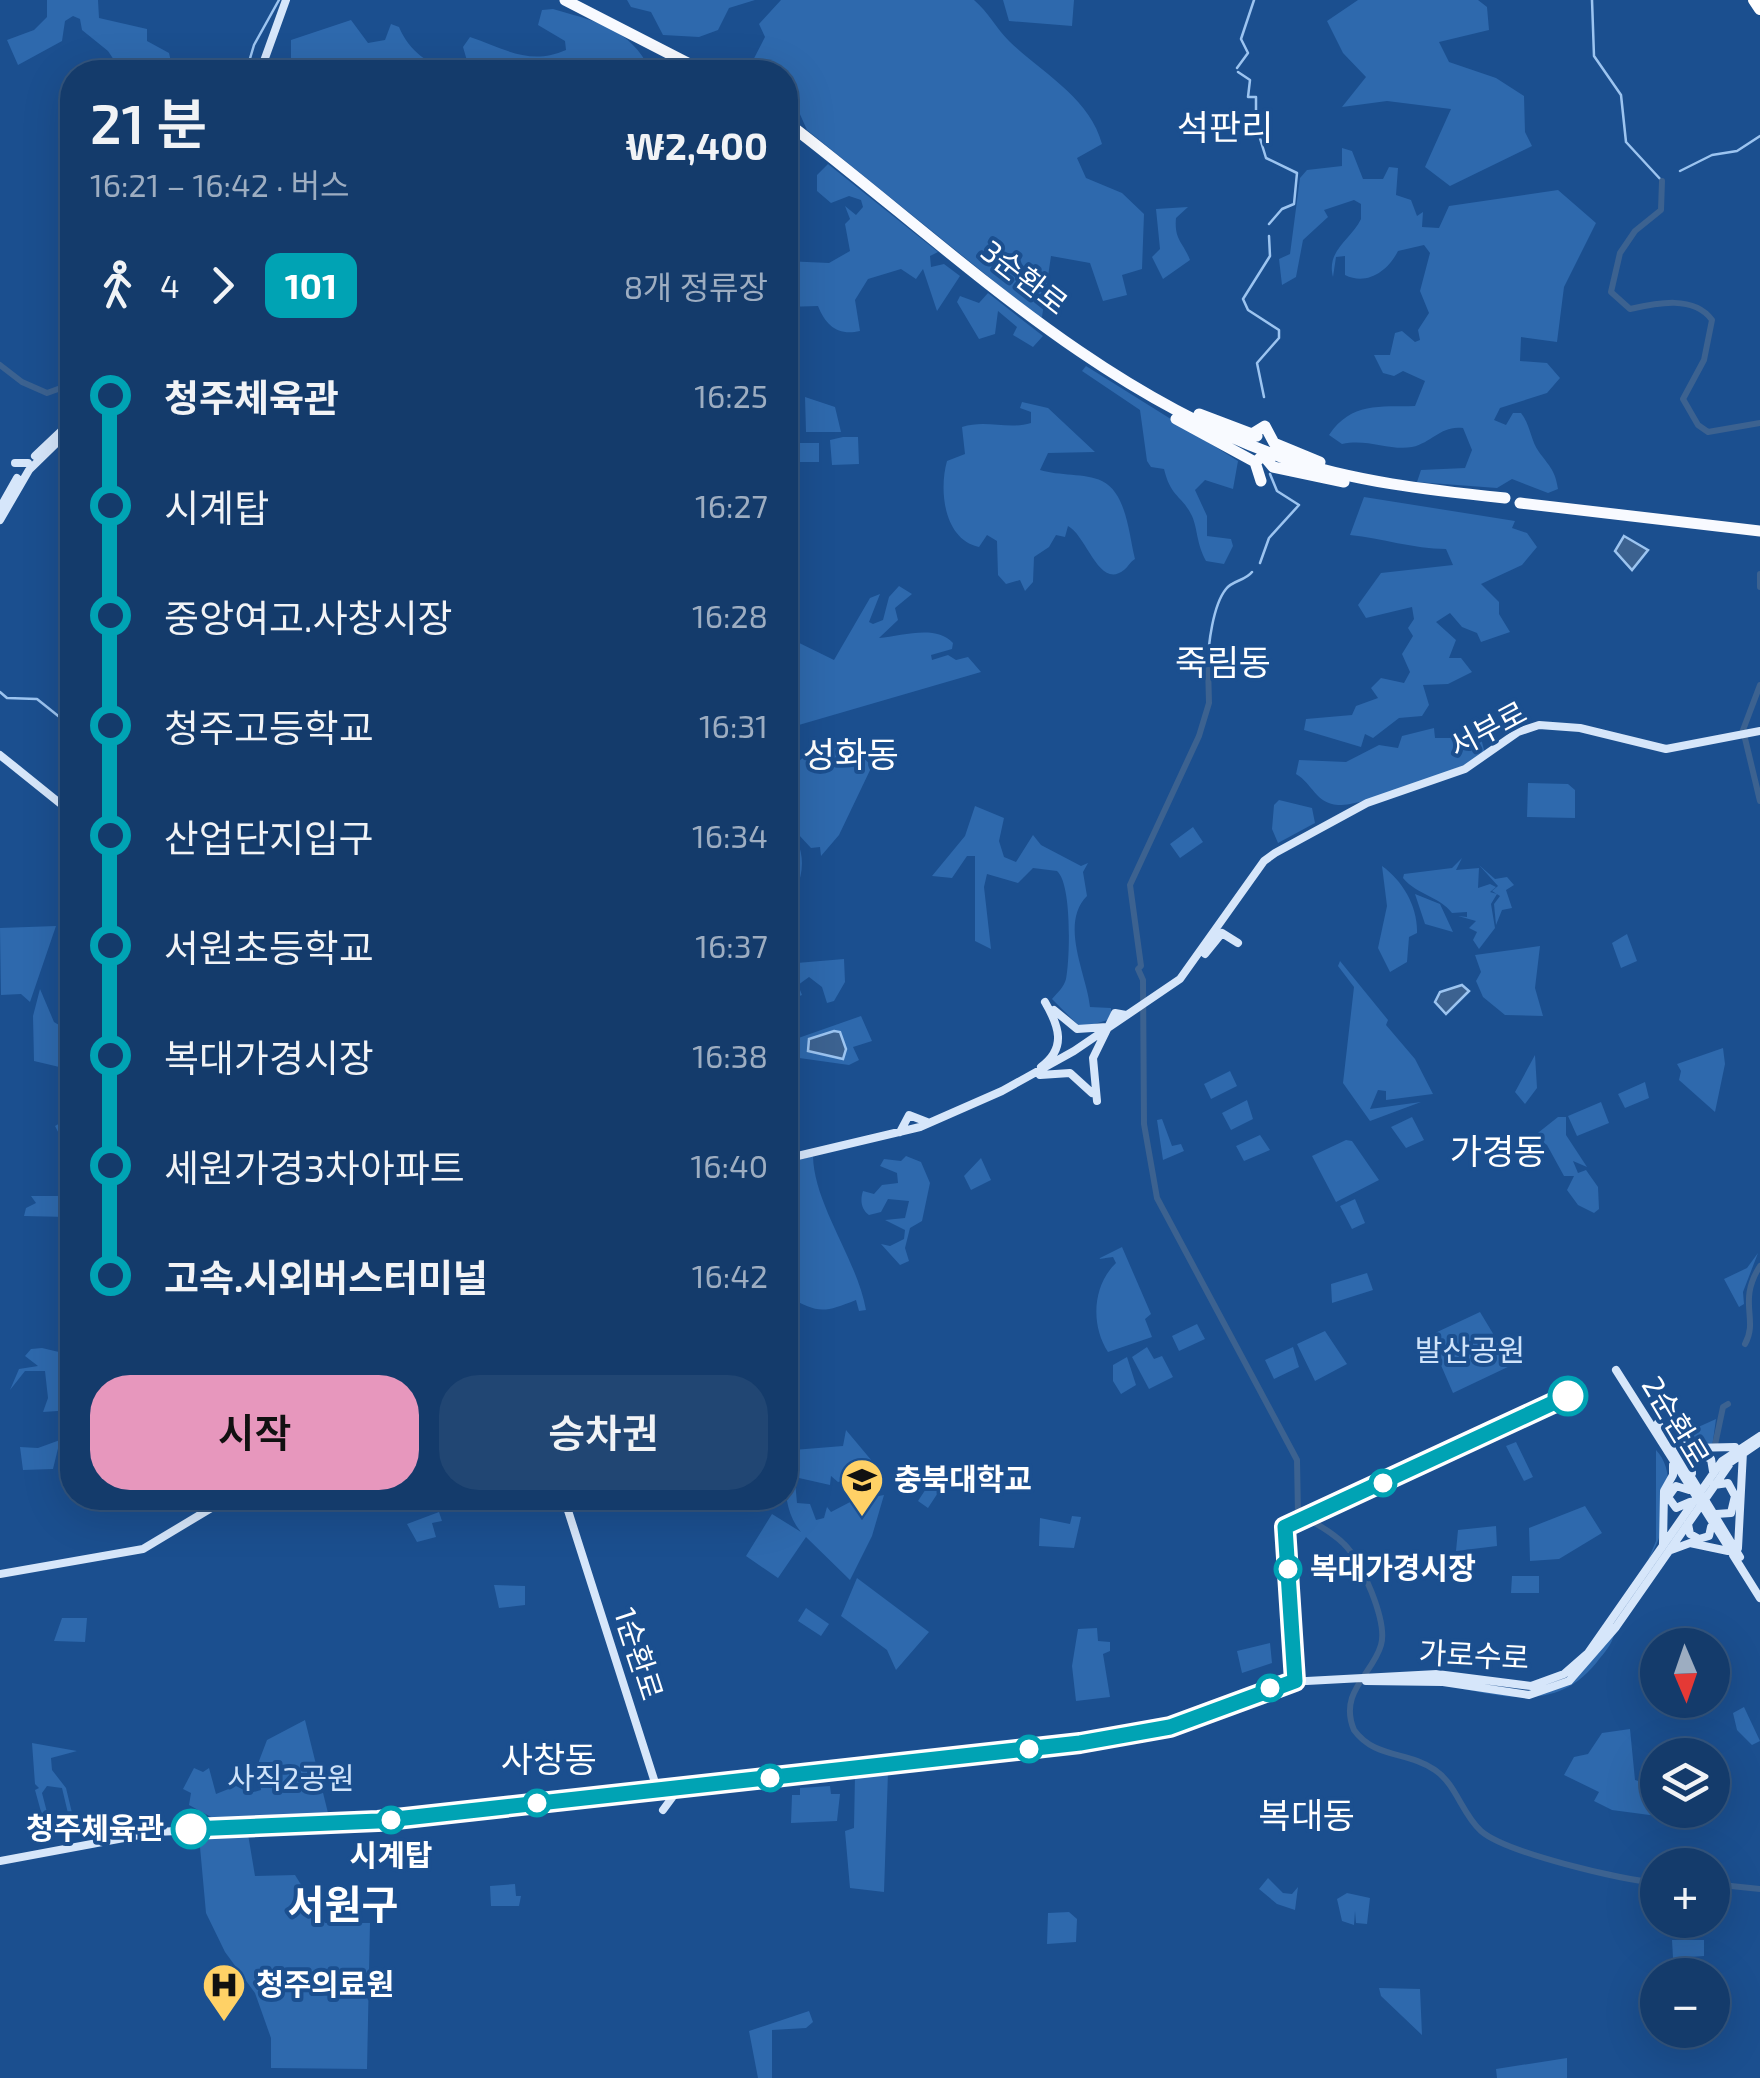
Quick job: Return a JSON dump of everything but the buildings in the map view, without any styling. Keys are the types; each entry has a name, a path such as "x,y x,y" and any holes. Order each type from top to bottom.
{"highway":[{"path":"564,0 684,60"},
{"path":"573,0 686,60"},
{"path":"1754,0 1760,10"},
{"name":"3순환로","path":"798,134 1112,379 1251,447"},
{"name":"3순환로","path":"1079,355 1251,447"},
{"path":"1251,447 1265,426 1276,444 1353,475 1399,488"},
{"path":"1251,447 1279,462 1399,488 1504,500"},
{"path":"1251,447 1262,481 1279,462"},
{"path":"1520,502 1760,529"}],"main road":[{"path":"266,60 288,0"},
{"path":"0,508 28,463 60,435"},
{"path":"0,520 18,486 60,439"},
{"path":"14,463 28,463"},
{"path":"18,486 30,484"},
{"name":"서부로","path":"1202,955 1219,922 1272,856 1367,802 1466,769 1518,732 1539,725 1580,728 1666,749 1760,731"},
{"path":"0,755 60,802"},
{"name":"서부로","path":"1112,1027 1115,1013 1122,1016 1136,1010 1172,986 1202,955 1272,856"},
{"path":"1202,955 1222,933 1238,944 1228,918"},
{"path":"1027,1078 1052,1058 1059,1042 1058,1028 1044,1002 1077,1029 1112,1027"},
{"path":"1027,1078 1070,1073 1087,1084 1098,1101 1092,1082 1092,1058 1112,1027"},
{"path":"798,1156 933,1122 1027,1078 1112,1027"},
{"path":"900,1132 909,1115 933,1122"},
{"name":"2순환로","path":"1616,1370 1672,1461 1688,1479"},
{"name":"2순환로","path":"1742,1449 1682,1447 1658,1423 1699,1503 1728,1551 1738,1558 1760,1598"},
{"path":"1699,1503 1713,1471 1759,1438"},
{"path":"1699,1503 1742,1449"},
{"path":"1738,1558 1742,1449"},
{"name":"가로수로","path":"1367,1679 1449,1679 1529,1690 1558,1681 1603,1641 1699,1503 1722,1461 1742,1449"},
{"path":"1699,1503 1692,1458 1708,1456 1713,1471"},
{"path":"1672,1461 1674,1474 1664,1493 1664,1550 1690,1543 1728,1551"},
{"path":"1699,1503 1730,1514 1735,1496 1727,1482 1714,1484"},
{"name":"2순환로","path":"1699,1503 1760,1590"},
{"name":"가로수로","path":"665,1792 1079,1746 1172,1731 1282,1688 1437,1674 1508,1685 1542,1683 1572,1669 1588,1653 1699,1503"},
{"path":"0,1574 148,1547 208,1510"},
{"name":"1순환로","path":"567,1510 654,1778"},
{"name":"가로수로","path":"1519,1695 1561,1685 1590,1661 1664,1550"},
{"path":"1367,1679 1376,1669 1448,1671 1542,1683"},
{"path":"1367,1679 1442,1682 1519,1695"},
{"path":"1493,1688 1519,1695"},
{"path":"643,1792 654,1778 665,1792 664,1810"},
{"path":"0,1863 156,1832 370,1822 665,1792"},
{"path":"0,1863 165,1835 370,1827 665,1792"}],"green space":[{"path":"47,0 98,0 99,18 147,29 147,41 169,53 171,60 114,60 82,30 80,19 73,16 65,21 62,41 18,65 7,40 34,30 47,17"},
{"path":"627,0 755,0 729,8 718,30 699,37 663,35 651,12 631,7"},
{"path":"781,0 974,0 1009,41 1087,113 1102,144 1077,158 1086,178 1122,193 1144,214 1142,269 1122,275 1127,295 1103,301 1090,263 1051,256 1042,317 1037,316 807,130 798,111 798,60 753,60 765,37 759,24"},
{"path":"1003,0 1074,0 1072,26 1009,21"},
{"path":"1358,0 1478,0 1487,7 1489,30 1439,42 1449,62 1496,78 1524,96 1525,132 1532,146 1450,186 1425,167 1451,109 1387,101 1342,107 1366,77 1343,53 1327,21"},
{"path":"553,9 617,32 644,60 467,60 463,47 470,37 529,56 566,50 565,41 538,25 542,10"},
{"path":"351,20 368,43 385,40 391,24 399,27 408,43 428,60 291,60 291,40"},
{"path":"1342,148 1352,151 1363,179 1383,179 1389,167 1398,168 1396,195 1411,200 1417,216 1423,212 1422,227 1439,228 1449,206 1558,190 1596,223 1564,287 1557,342 1521,337 1520,361 1547,363 1560,378 1547,393 1500,408 1494,420 1506,425 1513,413 1521,413 1536,447 1554,473 1558,489 1548,493 1512,479 1497,488 1417,482 1421,470 1465,468 1472,450 1463,428 1449,429 1419,445 1404,448 1360,442 1342,444 1329,435 1357,412 1415,406 1425,381 1403,371 1394,376 1383,373 1374,355 1390,355 1395,333 1402,331 1415,342 1420,340 1418,330 1429,313 1420,291 1430,253 1424,245 1398,251 1389,265 1369,278 1345,275 1345,256 1336,257 1333,277 1336,252 1361,219 1361,204 1354,200 1324,210 1328,217 1303,240 1296,277 1282,285 1279,259 1290,254 1300,178 1307,170 1342,166"},
{"path":"828,164 938,252 930,256 931,267 944,264 960,276 937,311 923,269 916,279 901,269 868,279 855,300 860,331 834,328 818,306 798,307 798,262 829,263 850,251 845,224 850,219 845,206 856,215 863,207 861,200 849,196 831,203 817,191 817,175"},
{"path":"1188,207 1176,218 1176,225 1190,260 1163,279 1152,257 1160,249 1156,209"},
{"path":"988,293 1043,336 1033,347 1013,335 1017,327 998,311 995,334 979,339 957,302 960,296 979,303"},
{"path":"1086,366 1238,461 1233,489 1205,480 1195,490 1207,516 1207,536 1231,539 1233,546 1224,564 1206,561 1188,509 1170,486 1164,469 1151,467 1147,461 1140,410 1082,371"},
{"path":"805,397 835,407 841,432 806,432"},
{"path":"1022,402 1048,408 1095,452 1048,453 1040,470 1095,478 1117,495 1135,559 1124,570 1115,574 1100,568 1068,526 1065,537 1056,535 1049,547 1034,557 1033,582 1025,591 1020,580 1006,584 998,575 997,541 987,535 979,547 967,542 951,524 944,498 945,472 947,461 965,454 962,427 1031,423 1031,412 1020,408"},
{"path":"858,437 859,464 832,465 830,440"},
{"path":"798,443 819,443 819,462 798,462"},
{"path":"1364,497 1515,521 1512,528 1527,533 1537,547 1522,565 1481,584 1499,602 1499,614 1510,632 1481,642 1477,633 1462,627 1450,613 1436,622 1456,640 1449,658 1461,658 1472,672 1448,684 1423,685 1429,705 1422,716 1399,718 1373,738 1365,734 1361,747 1304,730 1306,719 1352,715 1356,706 1378,698 1371,688 1381,678 1404,683 1410,672 1402,654 1413,636 1408,628 1414,619 1412,607 1366,618 1358,605 1381,573 1453,565 1446,549 1350,535"},
{"path":"899,586 912,594 895,608 898,620 879,638 938,634 953,643 952,649 931,655 932,660 948,655 956,660 968,657 981,672 798,725 798,642 834,660 870,598 880,594 869,622 873,624 883,620 889,597"},
{"path":"1434,728 1435,738 1481,738 1485,754 1413,786 1350,804 1324,801 1296,774 1299,760 1346,762 1379,745 1398,748 1402,736"},
{"path":"853,740 858,743 857,752 872,766 839,835 821,856 820,847 811,848 798,834 798,762 818,746"},
{"path":"1528,783 1568,784 1575,790 1575,818 1527,817"},
{"path":"1279,800 1312,808 1315,823 1278,843 1272,829 1274,805"},
{"path":"975,806 1004,818 999,841 1004,857 1016,862 1033,835 1041,845 1081,866 1088,863 1083,872 1087,896 1075,921 1077,950 1090,1007 1111,1008 1111,1019 1081,1028 1052,999 1065,982 1068,955 1067,905 1057,871 1033,868 1018,883 987,874 984,887 991,949 975,941 975,856 967,856 952,878 932,876 965,836"},
{"path":"1193,827 1203,842 1180,858 1170,844"},
{"path":"798,843 802,860 798,884"},
{"path":"1462,858 1456,870 1479,868 1478,888 1490,884 1496,887 1490,892 1497,894 1491,904 1495,928 1479,949 1473,940 1477,932 1469,928 1476,921 1458,916 1467,917 1467,912 1452,913 1403,878 1404,874 1452,868"},
{"path":"1479,865 1495,879 1507,877 1514,885 1506,890 1512,908 1502,910 1496,925 1494,904 1500,896 1492,891 1498,886"},
{"path":"1382,866 1408,895 1417,923 1417,933 1409,937 1407,962 1390,972 1378,948 1387,906"},
{"path":"1415,894 1440,904 1453,932 1425,924"},
{"path":"56,926 30,1002 21,994 1,995 0,928"},
{"path":"1627,934 1637,961 1621,968 1612,943"},
{"path":"1540,946 1535,988 1543,1016 1505,1015 1483,997 1476,981 1481,972 1475,955"},
{"path":"844,959 845,982 834,1001 827,1003 822,987 809,977 798,985 798,963"},
{"path":"1340,961 1388,1020 1386,1025 1415,1059 1433,1094 1386,1100 1386,1091 1378,1090 1370,1109 1421,1102 1370,1121 1343,1083 1354,987 1338,966"},
{"path":"40,989 54,1022 60,1026 60,1067 34,1061 33,1016"},
{"path":"861,1016 872,1041 853,1047 859,1060 849,1065 798,1058 798,1038"},
{"path":"1723,1048 1725,1064 1715,1112 1679,1080 1681,1071 1677,1064"},
{"path":"1535,1055 1537,1088 1525,1104 1515,1092"},
{"path":"1230,1071 1237,1086 1211,1099 1204,1084"},
{"path":"1645,1082 1649,1098 1625,1108 1618,1094"},
{"path":"1247,1100 1253,1119 1231,1130 1222,1113"},
{"path":"1601,1102 1609,1123 1577,1136 1568,1116"},
{"path":"1412,1117 1424,1140 1406,1148 1391,1127"},
{"path":"1558,1117 1566,1117 1566,1135 1587,1167 1573,1161 1578,1173 1586,1170 1598,1187 1599,1209 1594,1213 1578,1205 1567,1190 1574,1176 1564,1176 1547,1145 1534,1136"},
{"path":"1162,1119 1172,1146 1181,1144 1184,1151 1163,1160 1157,1120"},
{"path":"1260,1135 1270,1150 1244,1161 1236,1146"},
{"path":"1346,1140 1352,1141 1379,1180 1336,1202 1312,1156"},
{"path":"813,1156 820,1194 854,1271 866,1310 859,1311 856,1300 821,1310 798,1302 798,1160"},
{"path":"906,1156 921,1162 930,1183 922,1221 910,1228 905,1248 909,1261 900,1265 881,1244 890,1246 904,1239 905,1230 885,1220 905,1218 909,1201 888,1199 881,1212 869,1215 862,1198 863,1191 874,1194 882,1185 898,1183 897,1173 880,1166 884,1159 901,1161"},
{"path":"981,1158 991,1180 971,1190 964,1176"},
{"path":"31,1196 60,1196 60,1217 24,1216 26,1208 36,1203"},
{"path":"1355,1199 1365,1223 1352,1229 1340,1206"},
{"path":"1122,1247 1151,1314 1145,1319 1152,1337 1108,1352 1098,1329 1097,1305 1103,1282 1116,1263 1113,1257 1098,1259"},
{"path":"1758,1253 1743,1292 1744,1304 1739,1307 1724,1279 1747,1268"},
{"path":"1367,1273 1373,1290 1332,1303 1331,1284"},
{"name":"발산공원","path":"1480,1312 1512,1365 1453,1393 1437,1356 1435,1333"},
{"path":"1197,1324 1205,1339 1179,1351 1172,1336"},
{"path":"1325,1331 1347,1364 1315,1381 1297,1344"},
{"path":"1147,1347 1154,1359 1162,1356 1173,1377 1149,1389 1132,1357"},
{"path":"1293,1347 1299,1367 1274,1379 1265,1360"},
{"path":"31,1349 60,1353 60,1411 43,1412 48,1398 45,1371 25,1371 10,1390 19,1369 38,1366 25,1356"},
{"path":"1127,1357 1136,1385 1121,1394 1113,1381 1113,1365"},
{"path":"1716,1419 1712,1448 1677,1443 1674,1438"},
{"path":"846,1430 872,1461 865,1475 838,1482 831,1476 830,1485 798,1479 798,1450 843,1446"},
{"path":"60,1440 53,1469 23,1470 20,1447 38,1448"},
{"path":"1516,1442 1533,1477 1524,1481 1506,1446"},
{"path":"1656,1450 1667,1474 1668,1504 1660,1535 1648,1560 1656,1541"},
{"path":"935,1475 945,1482 928,1508 918,1501"},
{"path":"884,1495 872,1536 850,1580 806,1537 778,1578 746,1556 772,1514 801,1532 790,1511 798,1510 798,1503 810,1504 816,1520 824,1518 827,1507 831,1512 852,1501"},
{"path":"1585,1506 1602,1533 1559,1559 1530,1561 1529,1528"},
{"path":"439,1512 442,1521 432,1523 436,1537 417,1542 407,1524"},
{"path":"1072,1516 1081,1517 1074,1548 1039,1546 1040,1518 1070,1524"},
{"path":"1496,1526 1497,1546 1456,1551 1458,1530"},
{"path":"1512,1576 1539,1576 1539,1593 1511,1593"},
{"path":"857,1578 929,1632 896,1670 887,1650 841,1616"},
{"path":"494,1585 525,1586 525,1605 499,1608"},
{"path":"806,1608 829,1624 821,1636 798,1621"},
{"path":"62,1618 87,1618 85,1642 54,1641"},
{"path":"1097,1628 1098,1641 1110,1642 1110,1651 1103,1654 1110,1697 1076,1701 1072,1666 1078,1629"},
{"path":"1614,1633 1608,1648 1585,1675 1553,1693 1517,1697 1458,1688 1516,1696 1567,1685"},
{"path":"1270,1643 1272,1663 1242,1673 1237,1651"},
{"path":"1744,1707 1760,1741 1752,1745 1737,1730 1733,1713"},
{"name":"사직2공원","path":"305,1720 330,1821 224,1824 189,1805 191,1793 183,1789 194,1768 203,1772 209,1768 216,1794 236,1786 250,1793 261,1790 259,1761 267,1740"},
{"path":"1630,1729 1635,1780 1640,1782 1640,1814 1612,1810 1594,1801 1599,1792 1564,1775 1574,1757 1588,1754 1602,1733"},
{"path":"32,1743 77,1751 51,1758 52,1770 66,1788 74,1821 71,1826 62,1788 47,1786 42,1793 48,1816 54,1821 50,1824 43,1819 35,1790 39,1788 35,1784"},
{"path":"888,1772 884,1892 850,1888 845,1831 854,1828 855,1775"},
{"path":"830,1786 831,1794 840,1794 837,1821 791,1823 792,1795 800,1795 800,1788"},
{"path":"248,1834 255,1876 295,1875 325,1923 370,1923 367,2069 271,2068 271,2038 255,1993 225,1952 206,1913 199,1836"},
{"path":"1268,1878 1283,1893 1292,1894 1298,1887 1295,1910 1277,1904 1259,1889"},
{"path":"515,1884 516,1896 521,1896 519,1906 491,1906 490,1886"},
{"path":"1347,1893 1370,1898 1367,1924 1356,1923 1355,1911 1354,1925 1342,1921 1337,1899"},
{"path":"1069,1912 1077,1919 1076,1942 1047,1944 1048,1913"},
{"path":"1672,1940 1704,1940 1704,1956 1673,1958"},
{"path":"1379,1988 1420,1989 1422,2035 1381,1996"},
{"path":"809,2011 813,2022 806,2028 772,2030 772,2078 758,2078 749,2031"},
{"path":"1567,2058 1567,2078 1497,2078 1496,2069"}],"shaded area":[{"path":"1624,536 1648,550 1632,570 1615,551"},
{"path":"1462,985 1469,991 1446,1014 1435,1002 1440,992"},
{"path":"840,1032 846,1049 843,1059 808,1051 809,1039"}],"waterway":[{"path":"250,60 279,0"},
{"path":"1237,68 1248,53 1241,39 1254,0"},
{"path":"1592,0 1594,56 1621,95 1626,142 1662,181"},
{"path":"1238,72 1250,80 1248,97 1256,97 1256,125 1266,158 1297,173 1294,204 1282,209 1269,224"},
{"path":"1680,171 1712,155 1737,151 1760,136"},
{"path":"1662,181 1661,210 1635,231 1620,253 1611,292 1630,309 1674,303 1704,312 1712,320 1704,360 1683,399 1698,425 1708,432 1760,423"},
{"path":"1264,397 1257,363 1279,338 1279,330 1248,310 1243,299 1270,256 1269,236"},
{"path":"0,365 22,382 47,393 60,388"},
{"path":"1260,563 1269,538 1299,505 1277,491 1270,474"},
{"path":"1208,665 1212,626 1221,596 1229,586 1252,572"},
{"path":"1760,574 1760,587"},
{"path":"1208,665 1209,703 1199,736 1130,885 1141,966 1138,969 1143,980 1144,1124 1157,1198 1297,1460 1298,1514 1344,1544 1371,1592 1381,1622 1381,1645 1353,1694 1350,1717 1354,1730 1372,1746 1435,1770 1474,1824 1494,1839 1565,1864 1640,1880"},
{"path":"1760,685 1743,730 1760,801"},
{"path":"0,692 7,698 37,699 60,717"},
{"path":"1745,1344 1750,1326 1750,1290 1760,1266"},
{"path":"1715,1445 1723,1407 1728,1404"},
{"path":"1730,1886 1760,1889"}],"bus line":[{"name":"101","path":"191,1829 378,1821 1080,1743 1182,1723 1295,1681 1285,1527 1568,1396"}],"place":[{"name":"충북대학교","path":"862,1518"},
{"name":"복대가경시장","path":"1288,1569"},
{"name":"시계탑","path":"391,1820"},
{"name":"청주체육관","path":"191,1829"},
{"name":"청주의료원","path":"224,2023"}],"district":[{"name":"석판리","path":"1225,128"},
{"name":"죽림동","path":"1223,663"},
{"name":"성화동","path":"851,755"},
{"name":"가경동","path":"1498,1152"},
{"name":"사창동","path":"549,1760"},
{"name":"복대동","path":"1307,1816"},
{"name":"서원구","path":"343,1905"}]}
